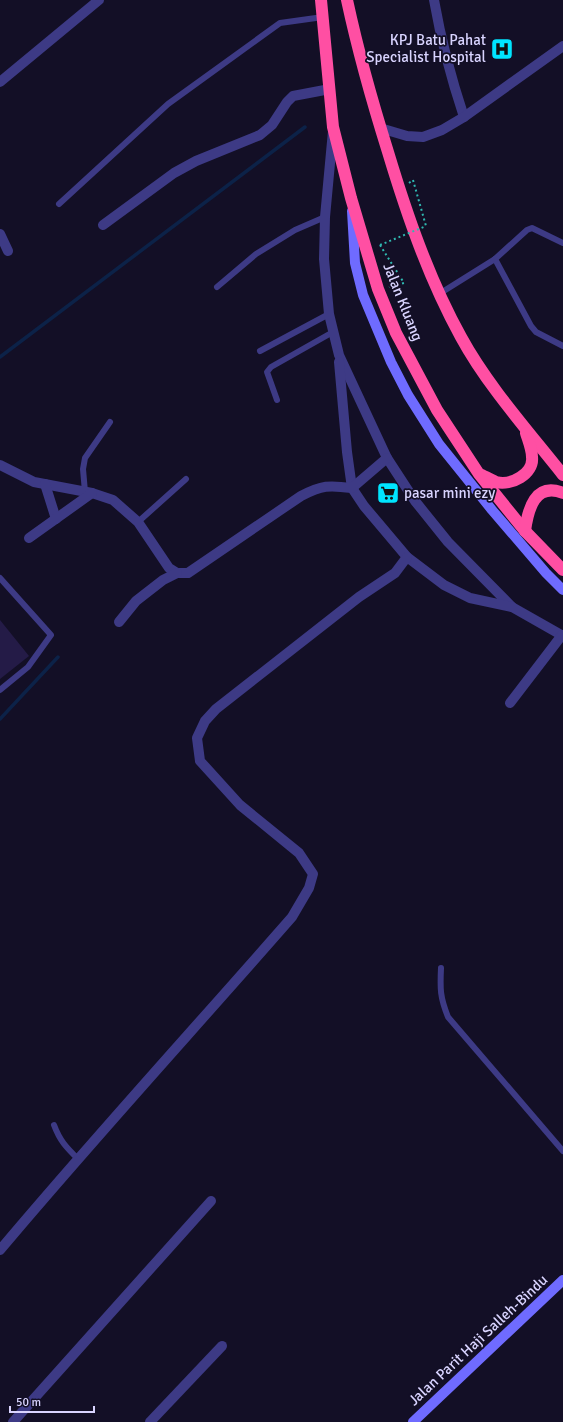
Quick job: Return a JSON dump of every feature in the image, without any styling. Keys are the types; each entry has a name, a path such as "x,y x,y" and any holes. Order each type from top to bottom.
{"highway":[{"name":"Jalan Kluang","path":"321,0 333,127 351,198 378,289 396,333 437,410 479,474 525,531 563,570"},
{"path":"346,0 366,82 401,195 439,294 461,338 488,379 563,475"},
{"path":"479,474 497,482 508,482 521,478 529,470 533,458 525,428"},
{"path":"525,531 527,514 533,501 543,492 556,490 563,493"}],"main road":[{"path":"351,198 355,263 363,295 391,362 408,395 439,444 482,498 541,567 563,590"},
{"name":"Jalan Parit Haji Salleh-Bindu","path":"413,1422 563,1280"}],"street":[{"path":"0,82 99,0"},
{"path":"434,0 441,39 464,116"},
{"path":"380,128 407,136 423,137 442,130 563,46"},
{"path":"103,225 174,173 196,161 260,135 272,125 293,96 330,89"},
{"path":"333,127 324,216 324,259 329,314 332,332 339,355 387,458 415,501 448,542 512,607 563,636 510,703"},
{"path":"0,234 8,251"},
{"path":"339,355 347,452 352,488 364,506 407,557 444,584 470,598 512,607"},
{"path":"119,622 136,601 163,580 177,573 188,572 301,496 317,488 333,486 352,488 387,458"},
{"path":"0,466 34,482 89,492 113,500 138,522 169,568 177,573"},
{"path":"45,484 56,519"},
{"path":"29,538 56,519 89,492"},
{"path":"0,1250 78,1159 292,917 309,888 313,874 299,853 240,805 200,761 197,738 205,721 216,709 359,597 395,573 407,557"},
{"path":"13,1422 211,1201"},
{"path":"150,1422 222,1346"}],"lane":[{"path":"59,204 168,104 280,23 323,17"},
{"path":"217,287 256,254 295,230 324,216"},
{"path":"439,294 495,259 527,230 532,228 563,243"},
{"path":"495,259 531,326 536,332 563,346"},
{"path":"260,351 329,314"},
{"path":"277,400 267,372 270,367 332,332"},
{"path":"89,492 83,469 86,458 110,422"},
{"path":"138,522 186,479"},
{"path":"0,578 51,635 28,667 0,690"},
{"path":"441,968 440,990 448,1017 563,1151"},
{"path":"54,1125 58,1136 64,1145 78,1159"}],"path":[{"path":"378,289 404,283 380,245 426,226"}],"building":[{"path":"0,620 29,656 0,679"}],"waterway":[{"path":"0,357 305,127"},
{"path":"0,719 58,657"}],"place":[{"name":"KPJ Batu Pahat Specialist Hospital","path":"502,49"},
{"name":"pasar mini ezy","path":"388,493"}]}
